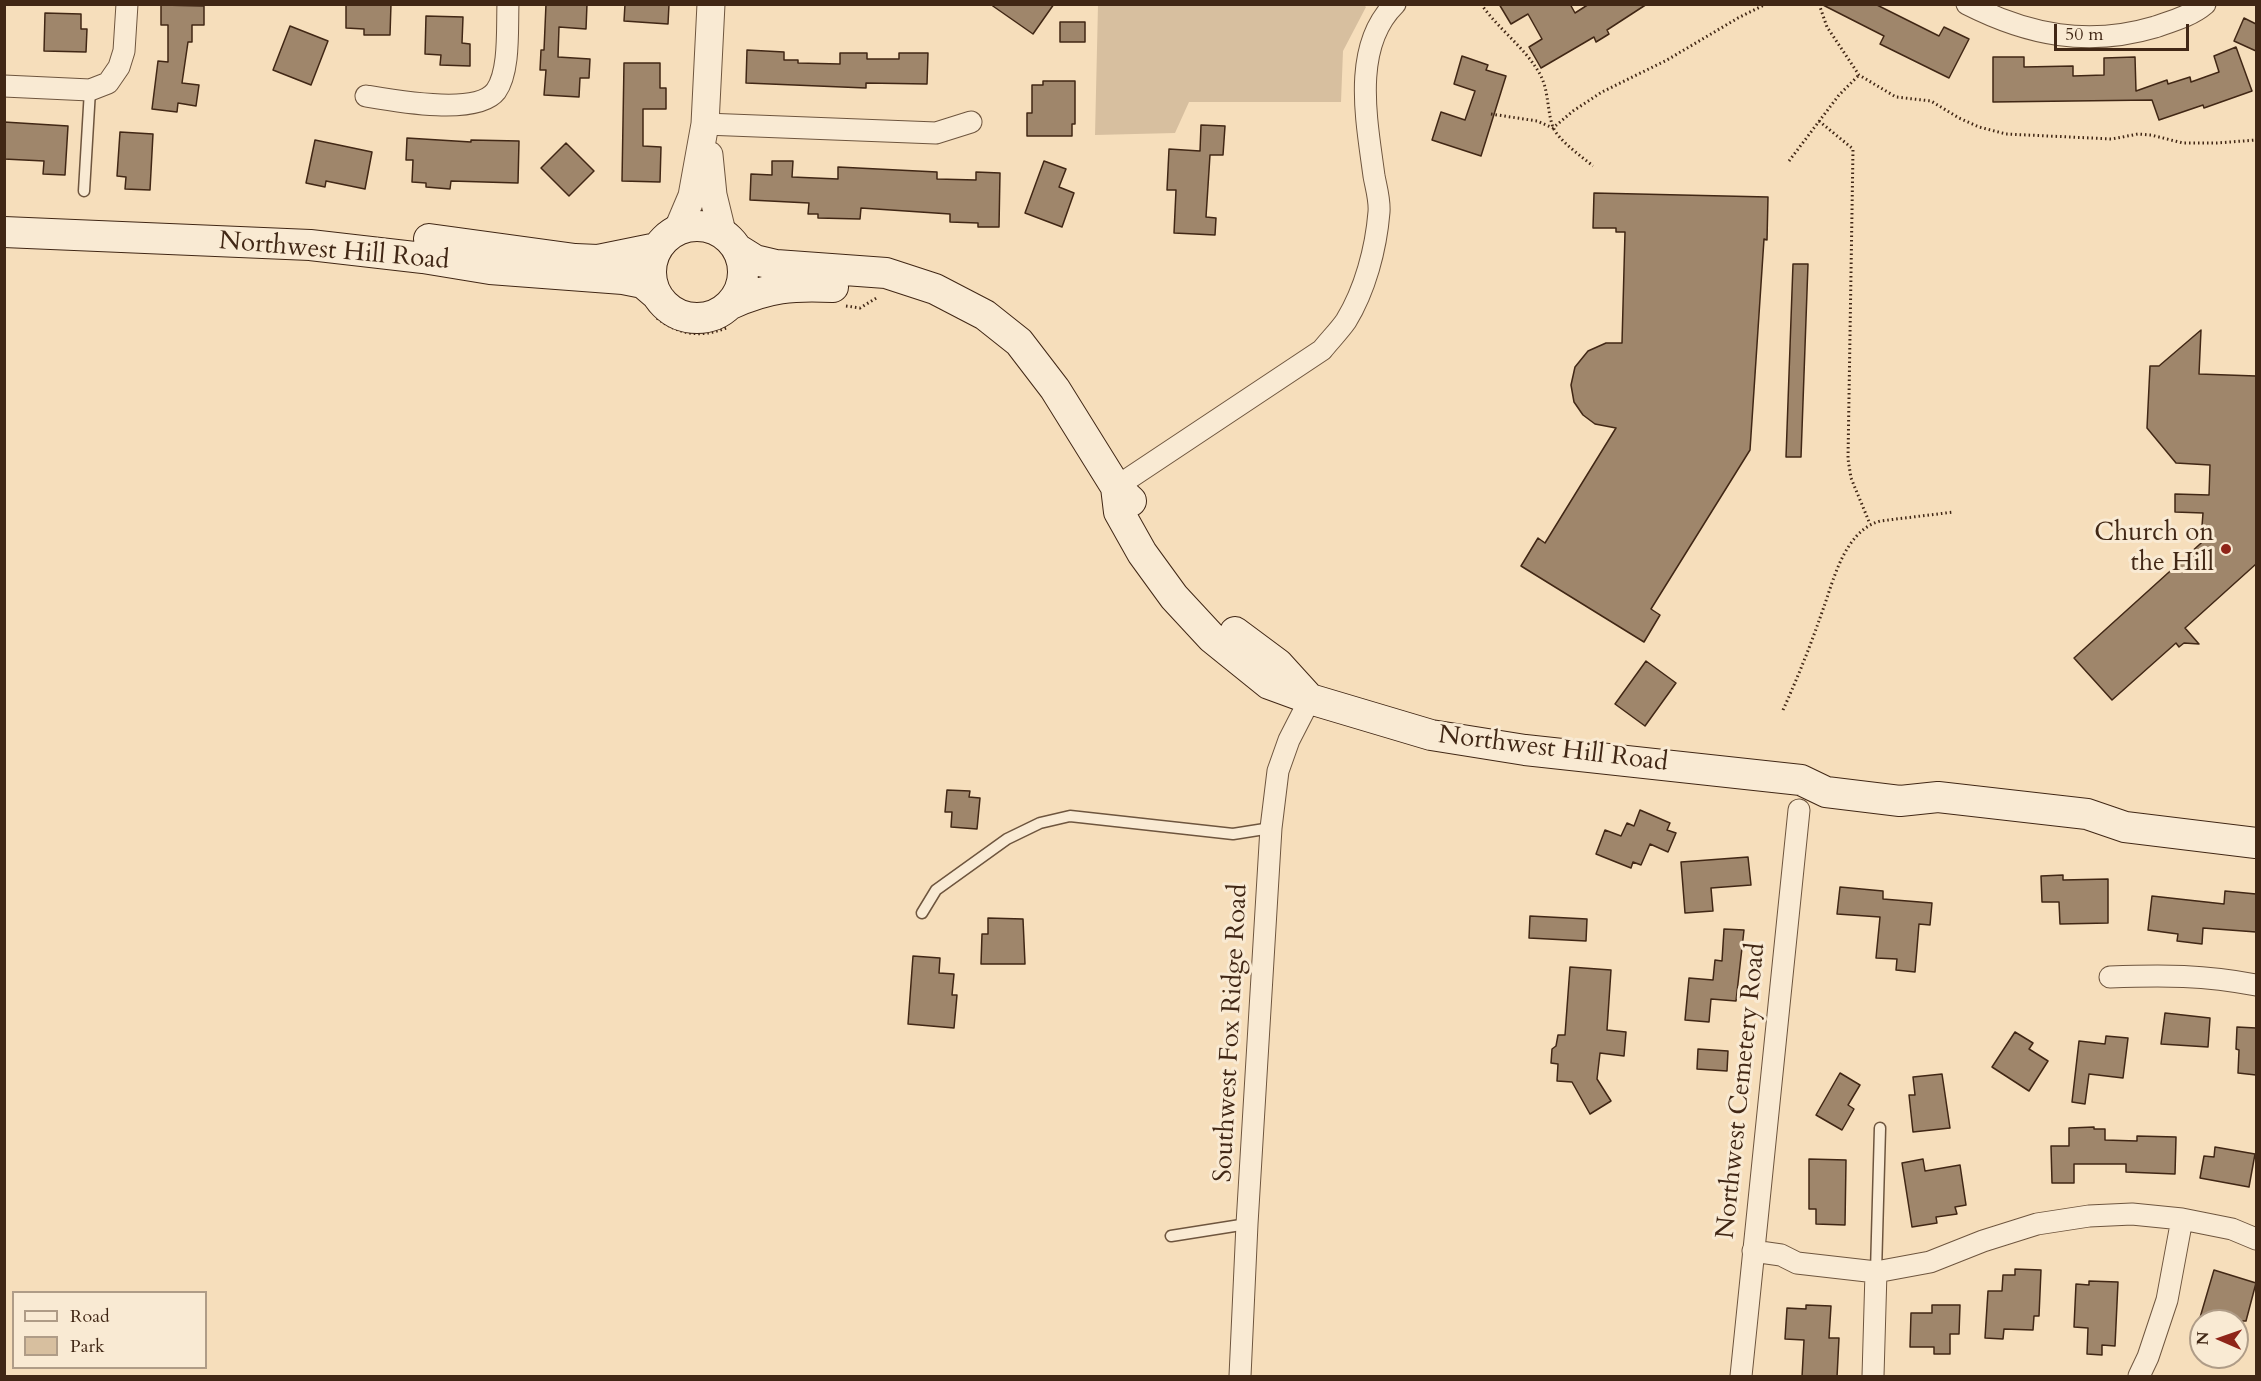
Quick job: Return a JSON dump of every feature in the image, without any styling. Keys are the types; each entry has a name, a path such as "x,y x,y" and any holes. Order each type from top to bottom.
{"main road":[{"name":"Northwest Hill Road","path":"4,212 310,225 598,260 668,239"},
{"path":"693,225 708,226 730,241 743,263 744,278 730,316 720,313 706,318 692,318 678,314 666,306 656,306 652,284 652,259 668,239 693,225"},
{"name":"Northwest Hill Road","path":"4,232 350,248 490,269 623,279 643,283 656,306"},
{"name":"Northwest Hill Road","path":"730,241 755,260 776,265 886,273 935,289 985,315 1019,342 1055,389 1116,487 1133,503 1171,562 1206,606 1278,664 1310,699 1394,726 1443,737 1525,750 1801,780 1827,773 1905,782 1938,797 2087,814 2125,827 2256,843"},
{"name":"Northwest Hill Road","path":"730,316 754,294 775,288 830,287 885,293 926,304 949,315 1055,389"},
{"name":"Northwest Hill Road","path":"2087,814 2127,808 2256,823"}],"street":[{"path":"4,86 90,90 108,83 119,67 124,51 127,4"},
{"path":"366,96 401,102 458,105 484,101 496,91 505,68 508,4"},
{"path":"668,239 692,196 705,124 711,4"},
{"path":"1116,487 1323,350 1345,321 1363,284 1374,249 1379,210 1366,114 1365,72 1372,41 1389,10 1395,4"},
{"path":"1967,4 1999,20 2056,36 2092,37 2131,34 2172,22 2198,10 2205,4"},
{"path":"705,124 936,133 971,122"},
{"path":"705,124 713,195 730,241"},
{"name":"Southwest Fox Ridge Road","path":"1240,1377 1247,1224 1272,828 1278,771 1289,740 1310,699"},
{"name":"Northwest Cemetery Road","path":"1741,1377 1798,810"},
{"path":"2110,977 2169,974 2218,978 2256,985"},
{"path":"1753,1251 1781,1255 1797,1263 1876,1272 1930,1262 1983,1241 2037,1224 2089,1216 2132,1214 2232,1229 2256,1239"},
{"path":"2139,1377 2168,1300 2182,1220"},
{"path":"1873,1377 1876,1272"}],"lane":[{"path":"84,191 90,90"},
{"path":"922,913 936,890 1006,839 1040,824 1070,816 1233,834 1272,828"},
{"path":"1876,1272 1880,1128"},
{"path":"1171,1236 1247,1224"}],"path":[{"path":"1481,4 1492,21 1526,52 1541,77 1549,101 1553,128"},
{"path":"1553,128 1602,92 1667,60 1766,4"},
{"path":"1820,4 1827,27 1859,75 1896,97 1931,101 1979,127 2006,134 2112,139 2138,134 2151,135 2183,143 2256,140"},
{"path":"1789,161 1839,95 1859,75"},
{"path":"1491,114 1537,121 1553,128 1593,166"},
{"path":"1819,122 1853,149 1848,459 1851,478 1870,524"},
{"path":"839,305 860,308 885,293"},
{"path":"656,306 669,327 683,333 700,334 730,316"},
{"path":"1783,710 1802,668 1835,574 1850,544 1860,531 1870,524 1954,512"}],"green space":[{"path":"1098,5 1364,5 1366,7 1343,51 1341,102 1189,102 1175,133 1095,135"}],"building":[{"path":"346,4 391,4 390,35 364,35 364,29 346,28"},
{"path":"546,4 587,4 586,29 559,27 558,57 590,59 589,78 580,78 579,97 544,95 546,70 540,70 541,50 544,50"},
{"path":"625,4 669,4 668,24 624,21"},
{"path":"990,4 1054,4 1033,34"},
{"path":"1499,4 1570,4 1575,13 1589,4 1647,4 1607,30 1609,34 1596,42 1594,37 1541,68 1529,47 1542,39 1528,14 1511,24"},
{"path":"1821,4 1875,4 1939,36 1944,27 1969,39 1949,78 1880,44 1884,36"},
{"path":"161,5 204,6 204,25 192,25 192,42 188,42 182,83 199,85 196,106 178,103 177,112 152,109 158,61 168,62 168,25 161,25"},
{"path":"45,13 81,14 81,29 87,29 86,52 44,51"},
{"path":"426,16 463,17 462,43 470,44 470,66 440,65 441,55 425,54"},
{"path":"2244,18 2256,24 2256,51 2234,41"},
{"path":"1060,22 1085,22 1085,42 1060,42"},
{"path":"290,26 328,41 311,85 273,70"},
{"path":"2236,47 2252,91 2204,108 2203,105 2159,120 2152,100 1993,102 1993,57 2024,57 2024,67 2073,66 2073,76 2104,75 2104,58 2135,57 2136,91 2167,80 2168,84 2190,77 2191,82 2219,72 2214,56"},
{"path":"747,50 784,52 784,60 798,60 798,63 840,64 840,53 867,53 867,59 899,59 899,53 928,53 927,84 866,83 866,88 746,83"},
{"path":"1462,56 1488,65 1486,70 1506,76 1481,156 1432,140 1441,112 1465,120 1475,91 1454,84"},
{"path":"624,63 660,63 660,88 666,88 666,109 643,109 643,146 661,147 660,182 622,181"},
{"path":"1043,81 1075,81 1075,124 1072,124 1072,136 1027,136 1027,113 1032,113 1032,85 1043,85"},
{"path":"4,122 68,126 65,175 43,174 44,161 4,159"},
{"path":"1201,125 1225,126 1223,155 1210,155 1206,217 1216,218 1215,235 1174,233 1176,190 1167,190 1169,149 1200,151"},
{"path":"120,132 153,134 150,190 125,189 126,177 117,176"},
{"path":"407,138 471,142 471,140 519,141 518,183 451,181 450,189 426,187 426,183 412,182 413,160 406,160"},
{"path":"315,140 372,152 365,189 326,181 325,187 306,183"},
{"path":"566,143 594,171 569,196 541,168"},
{"path":"772,161 793,161 792,177 838,179 838,167 937,172 937,179 976,180 976,172 1000,173 999,227 978,227 978,223 950,222 950,214 861,208 860,219 818,218 818,214 808,214 809,203 750,200 751,174 772,175"},
{"path":"1044,161 1066,169 1059,187 1074,193 1062,227 1025,213"},
{"path":"1594,193 1768,197 1767,240 1764,239 1750,450 1651,609 1660,615 1644,642 1521,566 1538,538 1545,543 1616,428 1595,424 1583,415 1574,402 1571,385 1575,367 1588,351 1606,343 1622,343 1625,232 1616,232 1616,228 1593,228"},
{"path":"1793,264 1808,264 1801,457 1786,457"},
{"name":"Church on the Hill","path":"2201,330 2199,374 2256,376 2256,564 2185,628 2199,644 2184,643 2179,647 2176,643 2112,700 2074,658 2210,535 2202,526 2203,513 2175,512 2175,494 2209,495 2210,465 2176,463 2147,428 2150,366 2159,366"},
{"path":"1646,661 1676,683 1645,726 1615,704"},
{"path":"947,790 970,791 969,797 980,798 977,829 951,827 952,812 945,812"},
{"path":"1640,810 1670,823 1667,830 1676,833 1668,852 1650,844 1641,865 1633,862 1631,868 1596,854 1605,830 1621,836 1627,823 1634,826"},
{"path":"1748,857 1751,885 1711,888 1713,911 1685,913 1681,862"},
{"path":"2063,875 2063,880 2108,879 2108,923 2060,924 2059,902 2042,902 2041,876"},
{"path":"1840,887 1883,891 1883,899 1932,903 1930,925 1919,924 1915,972 1896,970 1897,959 1876,958 1880,917 1837,914"},
{"path":"2225,891 2256,894 2256,932 2203,928 2202,944 2177,941 2178,934 2148,930 2152,896 2224,904"},
{"path":"1530,916 1587,919 1586,941 1529,938"},
{"path":"988,918 1023,919 1025,964 981,964 982,934 988,934"},
{"path":"1724,929 1744,930 1736,1001 1711,999 1709,1022 1685,1020 1689,978 1713,980 1715,960 1722,961"},
{"path":"913,956 940,958 939,973 954,974 952,995 957,995 954,1028 908,1024"},
{"path":"1570,967 1611,970 1607,1030 1626,1032 1624,1056 1600,1053 1597,1079 1611,1101 1590,1114 1572,1082 1557,1081 1558,1064 1551,1063 1552,1049 1556,1046 1558,1035 1565,1035"},
{"path":"2165,1013 2210,1018 2208,1047 2161,1044"},
{"path":"2237,1027 2256,1028 2256,1075 2238,1073"},
{"path":"2015,1032 2033,1043 2029,1049 2048,1061 2029,1091 1992,1067"},
{"path":"2106,1036 2128,1038 2123,1078 2089,1074 2085,1104 2072,1102 2079,1041 2105,1044"},
{"path":"1698,1049 1728,1051 1727,1071 1697,1069"},
{"path":"1840,1073 1860,1085 1848,1105 1854,1109 1842,1130 1816,1115"},
{"path":"1942,1074 1950,1128 1913,1132 1909,1095 1915,1095 1913,1077"},
{"path":"2094,1127 2094,1129 2105,1129 2105,1140 2137,1141 2137,1136 2176,1137 2175,1174 2126,1172 2126,1164 2074,1164 2074,1183 2052,1183 2051,1146 2069,1146 2069,1128"},
{"path":"2215,1147 2255,1154 2249,1187 2200,1178 2204,1156 2214,1157"},
{"path":"1809,1159 1846,1160 1845,1225 1816,1224 1816,1209 1809,1209"},
{"path":"1923,1159 1925,1171 1960,1165 1966,1205 1955,1207 1957,1214 1936,1217 1937,1223 1912,1227 1902,1163"},
{"path":"2015,1269 2041,1270 2039,1316 2034,1316 2033,1330 2004,1329 2003,1339 1985,1338 1988,1291 2002,1291 2003,1275 2015,1275"},
{"path":"2214,1270 2256,1283 2249,1310 2203,1309"},
{"path":"2089,1281 2118,1282 2115,1346 2102,1345 2102,1355 2087,1354 2088,1328 2074,1327 2076,1284 2089,1285"},
{"path":"1806,1305 1831,1306 1829,1338 1839,1338 1837,1377 1802,1377 1804,1340 1785,1339 1787,1308 1806,1309"},
{"path":"1932,1305 1960,1305 1959,1334 1950,1334 1950,1354 1934,1354 1934,1347 1910,1347 1911,1313 1932,1313"}],"place":[{"name":"Church on the Hill","path":"2226,549"}]}
